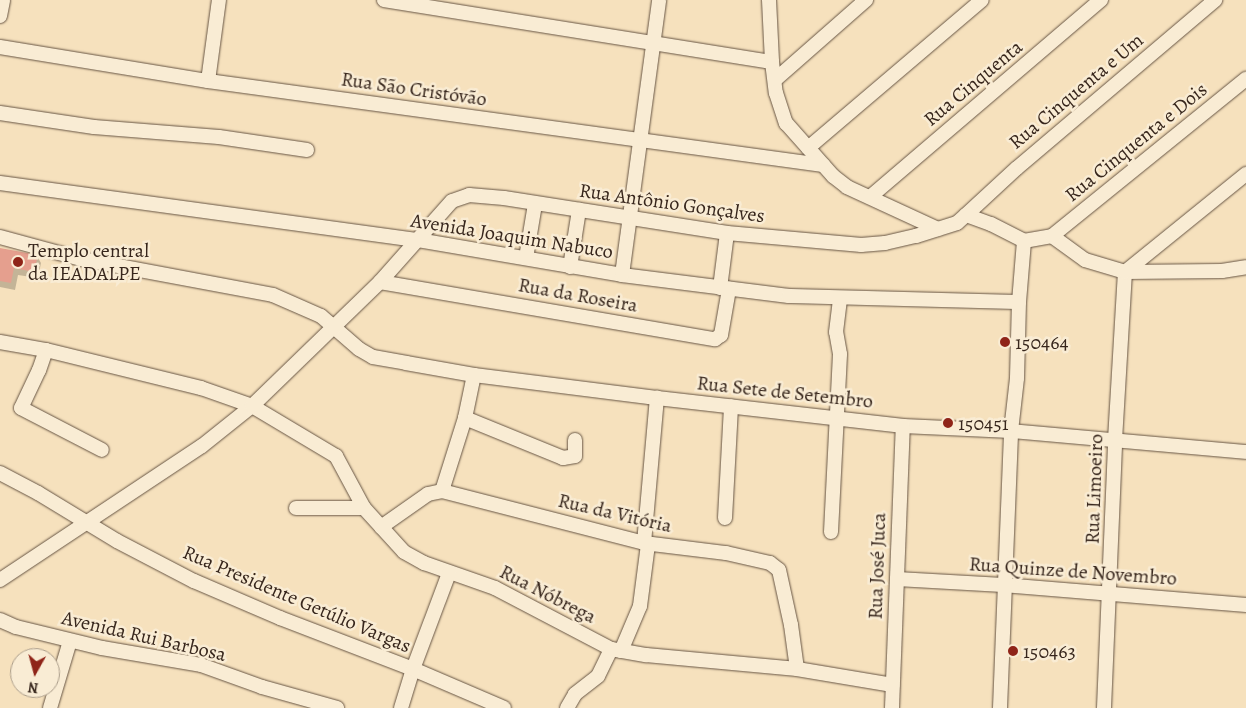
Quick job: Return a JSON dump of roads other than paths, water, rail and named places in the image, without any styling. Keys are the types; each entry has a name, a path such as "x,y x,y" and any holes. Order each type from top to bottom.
{"street":[{"path":"0,16 3,0"},
{"path":"208,81 219,0"},
{"path":"384,0 772,62"},
{"path":"622,275 659,0"},
{"path":"769,0 772,62 776,80 776,93 786,123 823,165 846,187 938,229"},
{"path":"776,80 866,0"},
{"path":"808,148 982,0"},
{"name":"Rua Cinquenta","path":"870,197 1102,0"},
{"name":"Rua Cinquenta e Um","path":"938,229 957,223 1016,168 1215,0"},
{"name":"Rua São Cristóvão","path":"0,47 208,81 823,165"},
{"name":"Rua Cinquenta e Dois","path":"1052,236 1246,79"},
{"path":"0,113 94,127 219,137 307,150"},
{"path":"1125,272 1246,174"},
{"name":"Avenida Joaquim Nabuco","path":"0,183 418,240 622,275 789,296 1019,302"},
{"name":"Rua Antônio Gonçalves","path":"0,580 218,434 252,406 380,282 452,202 469,195 630,217 727,233 862,245 885,243 938,229"},
{"path":"526,258 535,204"},
{"path":"570,267 579,210"},
{"path":"966,215 991,224 1024,241 1052,236 1085,260 1125,272 1222,271 1246,267"},
{"name":"Rua da Roseira","path":"380,282 715,339 721,335 727,233"},
{"name":"Rua Sete de Setembro","path":"0,237 89,261 273,295 321,316 359,349 373,357 474,375 903,426 1011,431 1246,452"},
{"path":"1000,708 1003,585 1024,241"},
{"name":"Rua Limoeiro","path":"1104,708 1115,440 1125,272"},
{"path":"831,532 840,354 836,332 840,298"},
{"name":"Rua Nóbrega","path":"0,342 46,350 201,388 252,406 336,456 364,508 404,552 414,559 495,588 616,650 646,655 797,669 893,685"},
{"path":"46,350 21,408 102,450"},
{"path":"381,527 428,494 442,491 465,418 474,375"},
{"path":"567,708 575,694 598,676 616,650 640,606 657,398"},
{"path":"725,518 731,406"},
{"path":"465,418 563,458 575,456 575,440"},
{"name":"Rua José Juca","path":"892,708 903,426"},
{"name":"Rua Presidente Getúlio Vargas","path":"0,473 194,581 280,618 413,669 504,708"},
{"name":"Rua da Vitória","path":"442,491 646,544 726,553 775,566 779,570 786,599 797,669"},
{"path":"296,508 364,508"},
{"path":"401,708 413,669 449,573"},
{"name":"Rua Quinze de Novembro","path":"897,579 1003,585 1246,605"},
{"name":"Avenida Rui Barbosa","path":"0,620 16,627 70,641 142,656 200,665 262,687 338,708"},
{"path":"50,708 70,641"}],"place":[{"name":"Templo central da IEADALPE","path":"18,262"},
{"name":"150464","path":"1005,342"},
{"name":"150451","path":"948,423"},
{"name":"150463","path":"1013,651"}]}
